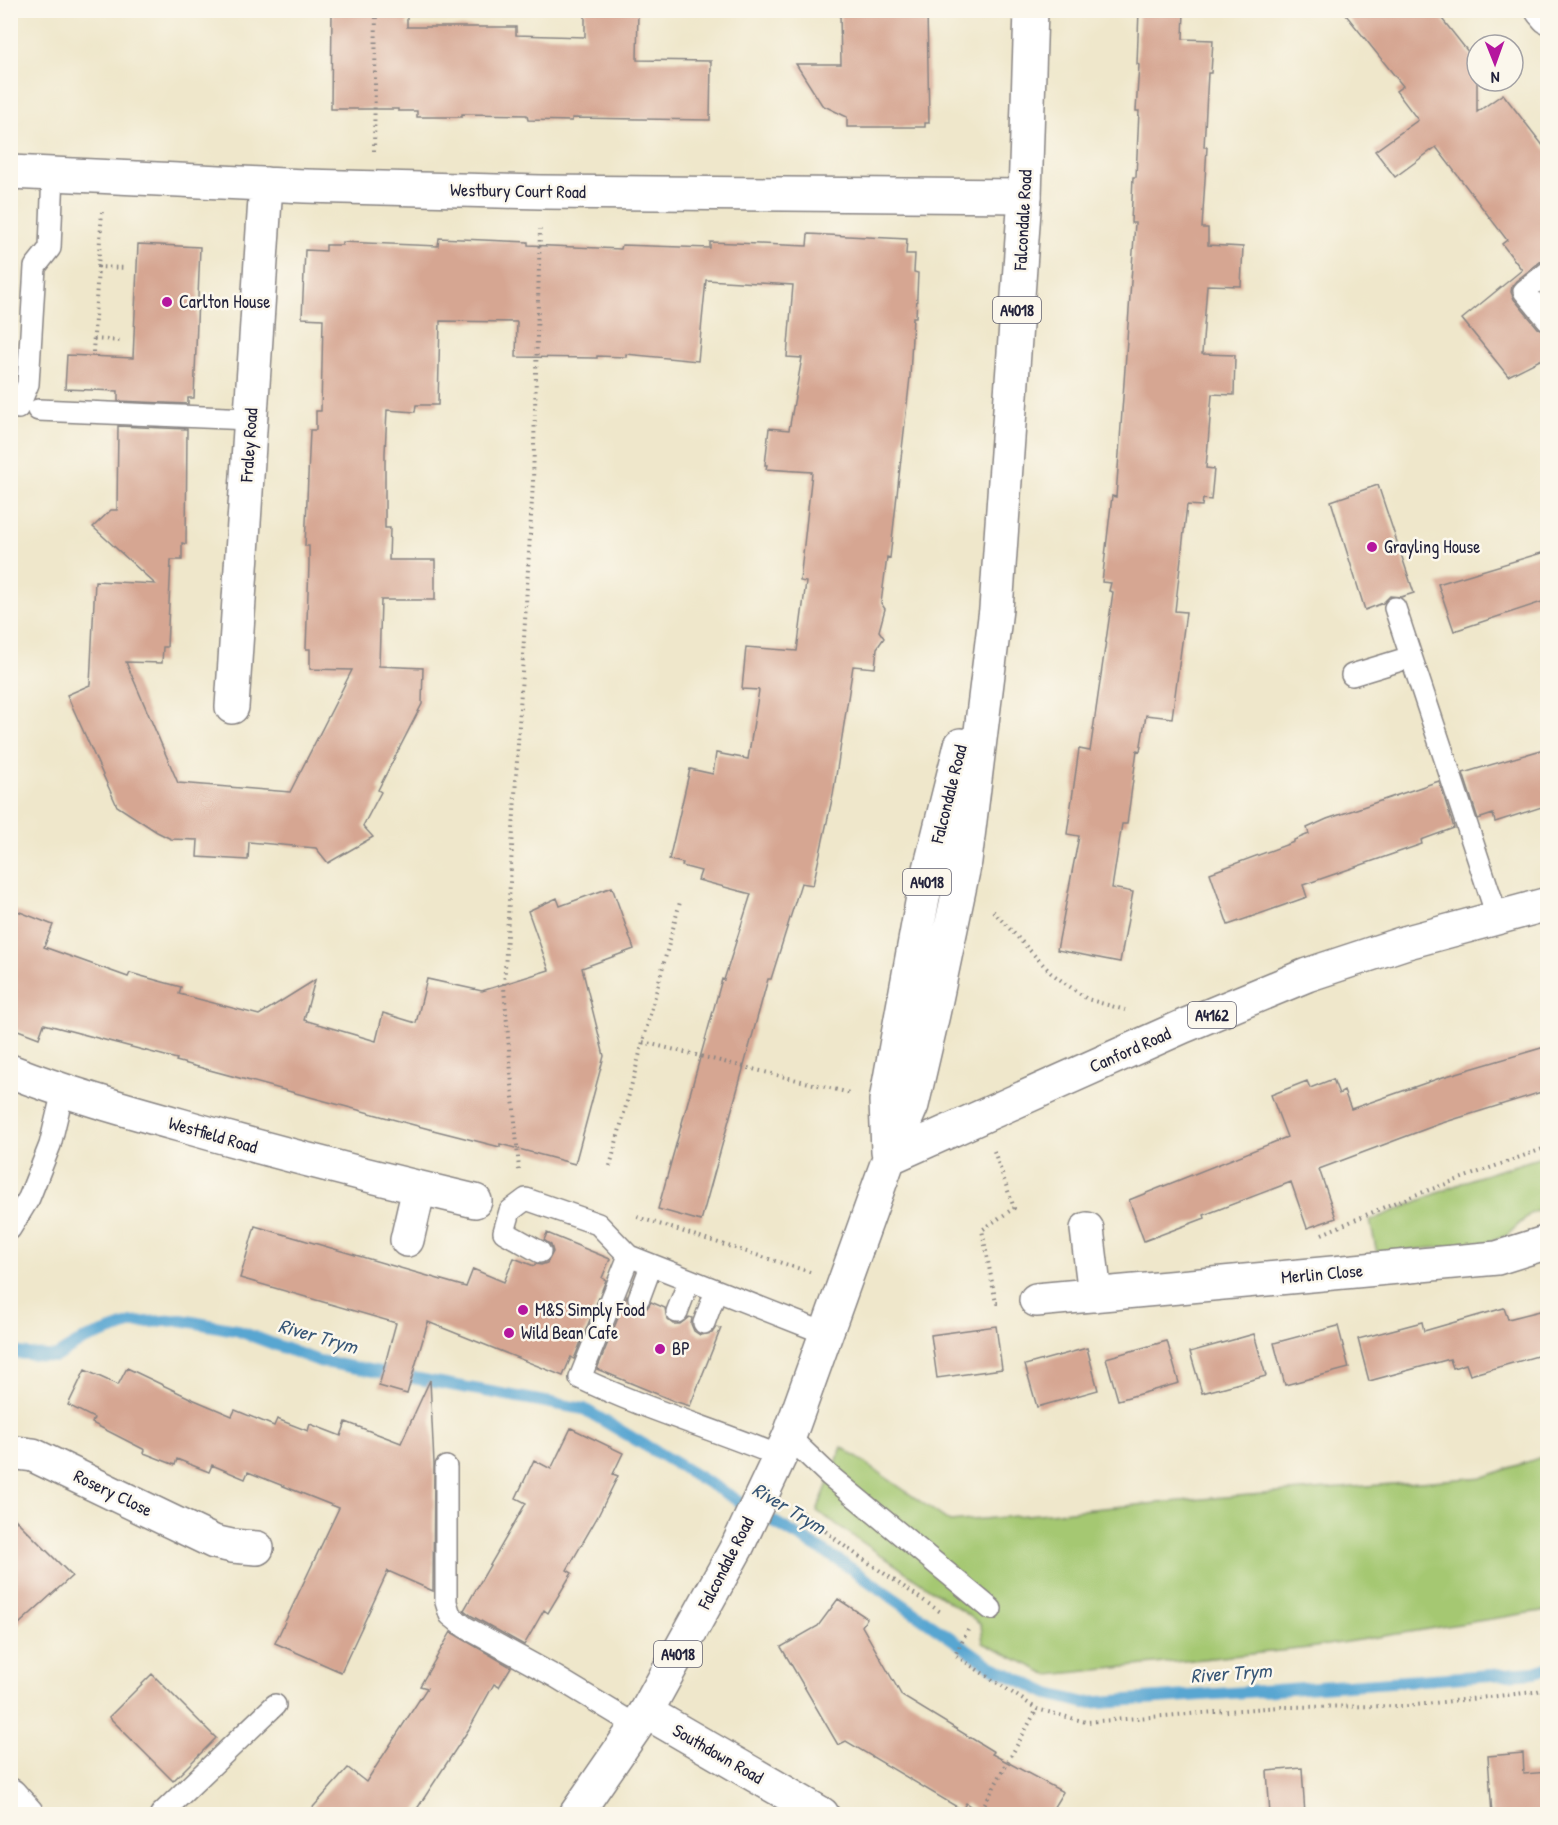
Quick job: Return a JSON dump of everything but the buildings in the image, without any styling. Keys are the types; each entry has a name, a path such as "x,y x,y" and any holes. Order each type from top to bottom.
{"street":[{"name":"Falcondale Road","path":"576,1815 641,1719 737,1547 778,1459 827,1334 889,1158 912,1105 965,861 996,609 1025,196 1031,10"},
{"path":"1542,10 1548,17"},
{"name":"Westbury Court Road","path":"10,172 266,184 541,192 1025,196"},
{"name":"Fraley Road","path":"232,707 266,184"},
{"name":"Falcondale Road","path":"889,1158 886,1101 923,897 996,609"},
{"name":"Canford Road","path":"889,1158 1184,1026 1306,975 1404,943 1548,904"},
{"name":"Westfield Road","path":"10,1071 63,1091 338,1169 475,1202"},
{"path":"407,1240 419,1188"},
{"path":"1087,1229 1095,1295"},
{"name":"Merlin Close","path":"1036,1300 1497,1258 1548,1242"},
{"name":"Rosery Close","path":"10,1455 33,1455 208,1554 232,1546 257,1548"},
{"name":"Southdown Road","path":"641,1719 822,1815"},
{"path":"10,1795 27,1815"}],"lane":[{"path":"10,405 18,408 28,384 35,267 50,249 53,173"},
{"path":"1548,273 1524,291 1548,320"},
{"path":"38,410 250,418"},
{"path":"1395,608 1498,919"},
{"path":"1352,675 1411,657"},
{"path":"10,1229 29,1198 50,1145 63,1091"},
{"path":"540,1252 504,1232 510,1211 526,1198 598,1224 630,1256 651,1266 827,1334"},
{"path":"630,1256 612,1277 580,1378 604,1390 645,1397 778,1459 830,1476 991,1609"},
{"path":"639,1298 651,1266"},
{"path":"677,1312 689,1281"},
{"path":"704,1323 716,1292"},
{"path":"446,1467 446,1602 450,1615 465,1627 556,1677 641,1719"},
{"path":"161,1815 275,1705"}],"path":[{"path":"374,188 376,10"},
{"path":"475,1202 489,1189 520,1180 504,987 533,482 541,192"},
{"path":"93,352 100,247"},
{"path":"98,267 126,268"},
{"path":"94,339 122,341"},
{"path":"965,861 993,912 1051,973 1087,999 1184,1026"},
{"path":"610,1166 680,902"},
{"path":"643,1042 886,1101"},
{"path":"981,1117 1014,1208 982,1230 996,1303 1036,1300"},
{"path":"1311,1239 1396,1202 1548,1147"},
{"path":"633,1216 845,1283"},
{"path":"778,1459 847,1548 950,1618"},
{"path":"959,1624 968,1630 955,1655 1037,1709 1086,1722 1280,1707 1407,1706 1534,1692 1548,1688"},
{"path":"979,1815 1037,1709"}],"green space":[{"path":"1545,1156 1548,1164 1547,1206 1530,1214 1506,1236 1487,1243 1377,1253 1370,1221 1474,1178"},
{"path":"842,1447 950,1522 1224,1497 1484,1477 1547,1455 1547,1610 1309,1648 1049,1675 983,1643 981,1624 817,1511"}],"waterway":[{"name":"River Trym","path":"10,1348 18,1353 55,1357 83,1340 132,1323 181,1320 236,1330 319,1361 584,1409 840,1561 991,1666 1049,1694 1085,1703 1535,1672 1548,1668"}],"place":[{"name":"Carlton House","path":"167,302"},
{"name":"Grayling House","path":"1372,547"},
{"name":"M&S Simply Food","path":"523,1310"},
{"name":"Wild Bean Cafe","path":"509,1333"},
{"name":"BP","path":"660,1349"}]}
